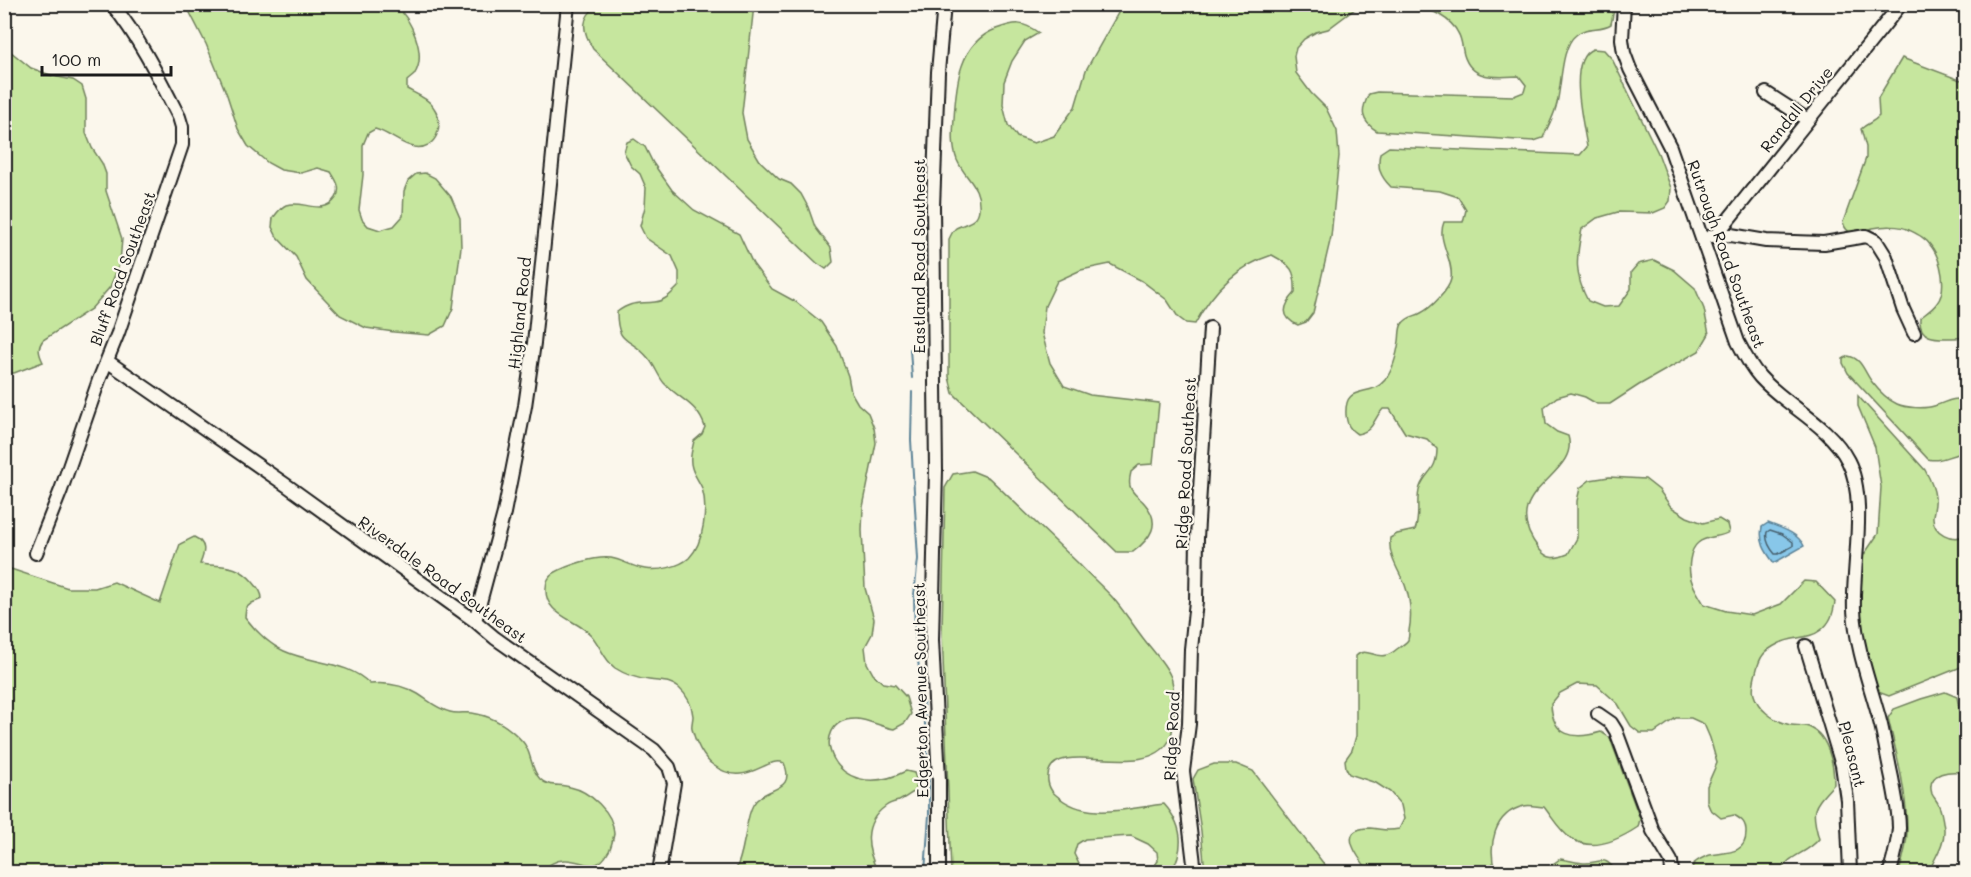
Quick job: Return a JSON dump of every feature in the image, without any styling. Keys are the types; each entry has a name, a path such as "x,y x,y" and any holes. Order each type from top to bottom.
{"street":[{"name":"Bluff Road Southeast","path":"36,553 158,218 179,158 183,139 179,117 148,57 112,4"},
{"name":"Highland Road","path":"475,621 504,513 525,406 534,343 568,4"},
{"name":"Eastland Road Southeast","path":"936,507 933,207 938,72 944,4"},
{"name":"Rutrough Road Southeast","path":"1624,4 1622,39 1624,53 1670,147 1738,342 1752,367 1771,388 1833,439 1849,463 1854,476 1858,497 1854,576 1855,617 1860,649 1880,724 1897,802 1899,829 1890,873"},
{"name":"Randall Drive","path":"1716,235 1901,4"},
{"path":"1766,93 1808,120"},
{"path":"1702,240 1716,235 1766,241 1824,243 1866,236 1872,238 1881,247 1886,257 1899,298 1914,333"},
{"name":"Ridge Road Southeast","path":"1196,601 1197,538 1210,328"},
{"name":"Riverdale Road Southeast","path":"107,360 289,487 475,621 495,638 654,750 672,774 674,791 659,873"},
{"name":"Edgerton Avenue Southeast","path":"936,507 932,640 939,780 939,873"},
{"name":"Ridge Road","path":"1194,873 1183,771 1190,724 1191,649 1196,601"},
{"name":"Pleasant","path":"1806,646 1842,765 1847,800 1850,873"},
{"path":"1598,714 1611,723 1616,731 1653,831 1671,861 1672,873"}],"green space":[{"path":"394,4 406,18 416,37 418,47 418,67 407,81 407,89 432,105 437,114 439,128 433,141 422,147 409,146 375,129 368,133 363,145 363,175 359,210 368,226 380,230 394,226 403,216 404,191 408,181 416,174 425,173 435,178 451,197 460,218 461,247 453,308 445,326 429,335 366,328 340,315 307,280 296,257 277,237 272,227 273,218 286,205 319,207 331,204 338,194 336,181 331,172 318,168 301,173 281,170 268,163 248,146 238,129 206,44 186,5"},
{"path":"598,5 754,5 742,113 747,139 760,161 779,179 791,184 801,194 815,227 831,248 833,262 826,269 817,263 593,49 585,25 588,15"},
{"path":"1117,5 1360,5 1328,29 1316,32 1304,39 1296,48 1294,56 1296,73 1326,108 1337,131 1339,156 1331,237 1313,313 1306,322 1298,325 1286,315 1288,302 1295,293 1293,274 1288,265 1272,255 1237,273 1209,301 1195,324 1186,323 1178,317 1167,300 1142,281 1110,264 1081,270 1057,281 1045,306 1042,333 1050,363 1064,386 1090,395 1159,403 1153,464 1139,465 1130,475 1131,489 1150,511 1153,518 1152,531 1133,552 1117,552 953,393 949,377 949,239 956,228 976,217 979,209 978,194 960,167 954,145 956,92 967,54 984,35 996,29 1014,24 1028,26 1039,33 1025,41 1012,61 1004,82 1003,105 1008,125 1017,137 1034,143 1054,136 1075,107 1086,70 1118,13"},
{"path":"1417,5 1615,5 1611,24 1580,32 1571,41 1564,58 1555,111 1543,138 1534,141 1377,131 1368,123 1363,111 1364,106 1369,94 1377,92 1514,96 1524,92 1526,85 1519,76 1486,76 1473,69 1464,55 1460,38 1451,23 1440,15"},
{"path":"5,47 31,68 73,80 82,86 86,99 86,133 106,174 106,191 122,239 120,262 110,287 91,309 43,340 39,351 43,362 14,373 4,373"},
{"path":"1593,49 1604,50 1612,59 1658,153 1671,188 1670,201 1665,208 1653,213 1618,212 1597,218 1582,229 1578,248 1578,274 1583,292 1588,301 1603,307 1619,306 1631,289 1631,272 1638,264 1654,260 1674,270 1695,288 1704,309 1709,334 1699,351 1610,404 1597,404 1571,393 1557,397 1544,407 1546,424 1568,436 1569,450 1562,463 1531,498 1526,512 1528,529 1539,549 1549,557 1556,558 1568,554 1577,538 1577,501 1580,488 1590,480 1609,477 1645,479 1659,490 1671,507 1687,517 1703,523 1719,519 1727,524 1729,532 1702,540 1695,546 1691,555 1691,579 1704,604 1726,611 1752,615 1781,604 1804,581 1816,582 1835,602 1829,621 1816,633 1783,642 1766,652 1757,668 1753,691 1759,705 1771,717 1789,725 1805,726 1819,734 1831,758 1834,784 1815,808 1819,839 1808,849 1792,858 1781,872 1692,872 1693,864 1703,858 1739,849 1745,840 1746,833 1745,824 1740,819 1734,815 1721,818 1710,809 1707,802 1707,786 1717,763 1704,724 1691,718 1676,718 1654,733 1640,733 1631,726 1618,704 1597,685 1577,684 1560,693 1551,704 1555,723 1566,733 1582,736 1601,732 1610,738 1640,819 1638,827 1606,842 1580,843 1572,839 1556,824 1544,807 1526,805 1505,816 1499,823 1492,852 1495,872 1370,872 1352,845 1353,833 1359,829 1370,828 1399,829 1404,819 1401,805 1390,792 1376,783 1349,774 1346,768 1345,760 1352,750 1356,736 1356,656 1365,652 1384,656 1408,640 1409,602 1405,585 1392,557 1390,538 1415,530 1420,487 1435,462 1437,449 1427,439 1405,433 1390,409 1383,409 1367,430 1357,434 1348,424 1346,405 1354,394 1379,386 1385,380 1394,362 1400,328 1404,321 1430,307 1447,288 1451,272 1443,243 1442,229 1444,222 1463,222 1466,210 1458,197 1440,191 1391,187 1380,172 1380,153 1389,147 1580,155 1587,147 1580,109 1578,79 1580,65 1585,55"},
{"path":"1902,58 1960,80 1966,76 1966,338 1936,338 1924,333 1921,327 1920,318 1935,305 1940,297 1943,282 1935,252 1927,241 1905,228 1886,226 1851,232 1843,222 1866,158 1866,147 1861,129 1879,116 1878,98"},
{"path":"634,139 645,147 672,190 694,210 739,234 753,264 772,289 796,302 821,322 837,346 851,392 858,404 868,413 874,428 876,443 863,507 862,530 865,588 874,619 872,634 865,647 867,663 873,674 883,683 895,685 906,697 911,714 905,723 894,729 857,719 841,722 832,732 829,745 834,758 844,771 859,779 880,780 906,771 914,773 917,781 915,791 886,806 878,813 870,828 869,845 878,872 735,872 751,809 764,794 783,785 787,773 784,763 770,763 746,773 736,774 725,772 713,765 703,754 695,739 692,727 692,708 682,691 672,684 636,677 615,668 591,635 555,611 547,597 546,583 552,575 567,567 590,560 611,558 651,569 669,568 680,564 694,552 703,525 704,496 691,461 694,441 702,434 705,427 702,419 693,407 664,383 651,362 619,331 617,312 622,308 662,300 679,286 679,272 672,256 646,238 640,226 645,207 646,188 640,174 631,166 624,152 627,142"},
{"path":"1848,356 1860,362 1877,389 1897,404 1926,408 1953,400 1966,400 1966,454 1956,454 1938,460 1928,459 1848,373 1843,359"},
{"path":"1858,396 1925,470 1934,493 1933,516 1936,527 1944,535 1950,537 1966,535 1966,665 1889,696 1878,692 1864,643 1860,602 1861,559 1878,534 1881,487 1875,447 1858,406"},
{"path":"972,471 989,478 1109,594 1170,675 1174,698 1173,728 1169,741 1158,752 1142,758 1124,760 1069,758 1056,762 1049,771 1048,781 1054,793 1068,803 1094,811 1164,804 1175,820 1180,837 1178,854 1171,872 1149,872 1158,861 1157,852 1148,844 1131,836 1085,839 1077,844 1074,854 1080,866 1090,872 951,872 942,631 945,488 953,474"},
{"path":"194,537 201,542 204,548 200,564 235,569 247,576 258,588 262,599 246,608 245,617 273,645 295,655 351,671 370,684 383,683 407,688 445,711 472,713 486,717 512,731 526,746 534,770 543,782 577,789 592,798 605,811 610,818 614,834 610,849 604,859 593,865 560,860 541,872 5,872 5,567 68,588 95,588 114,582 160,603 180,544"},
{"path":"1945,692 1957,697 1960,713 1966,725 1966,773 1947,772 1936,776 1932,781 1932,794 1941,811 1944,835 1929,872 1899,872 1906,841 1907,817 1901,774 1888,718 1894,709"},
{"path":"1214,764 1236,764 1253,771 1330,872 1205,872 1193,779 1198,770"},
{"path":"1560,859 1580,863 1606,861 1617,872 1553,872 1550,866"}],"water":[{"path":"1768,523 1793,534 1804,546 1774,563 1765,550 1761,537 1762,527"}],"waterway":[{"path":"910,349 912,378"},
{"path":"912,392 911,440 918,559 914,595 915,635 924,710 929,782 925,872"},
{"path":"104,865 104,872"}]}
